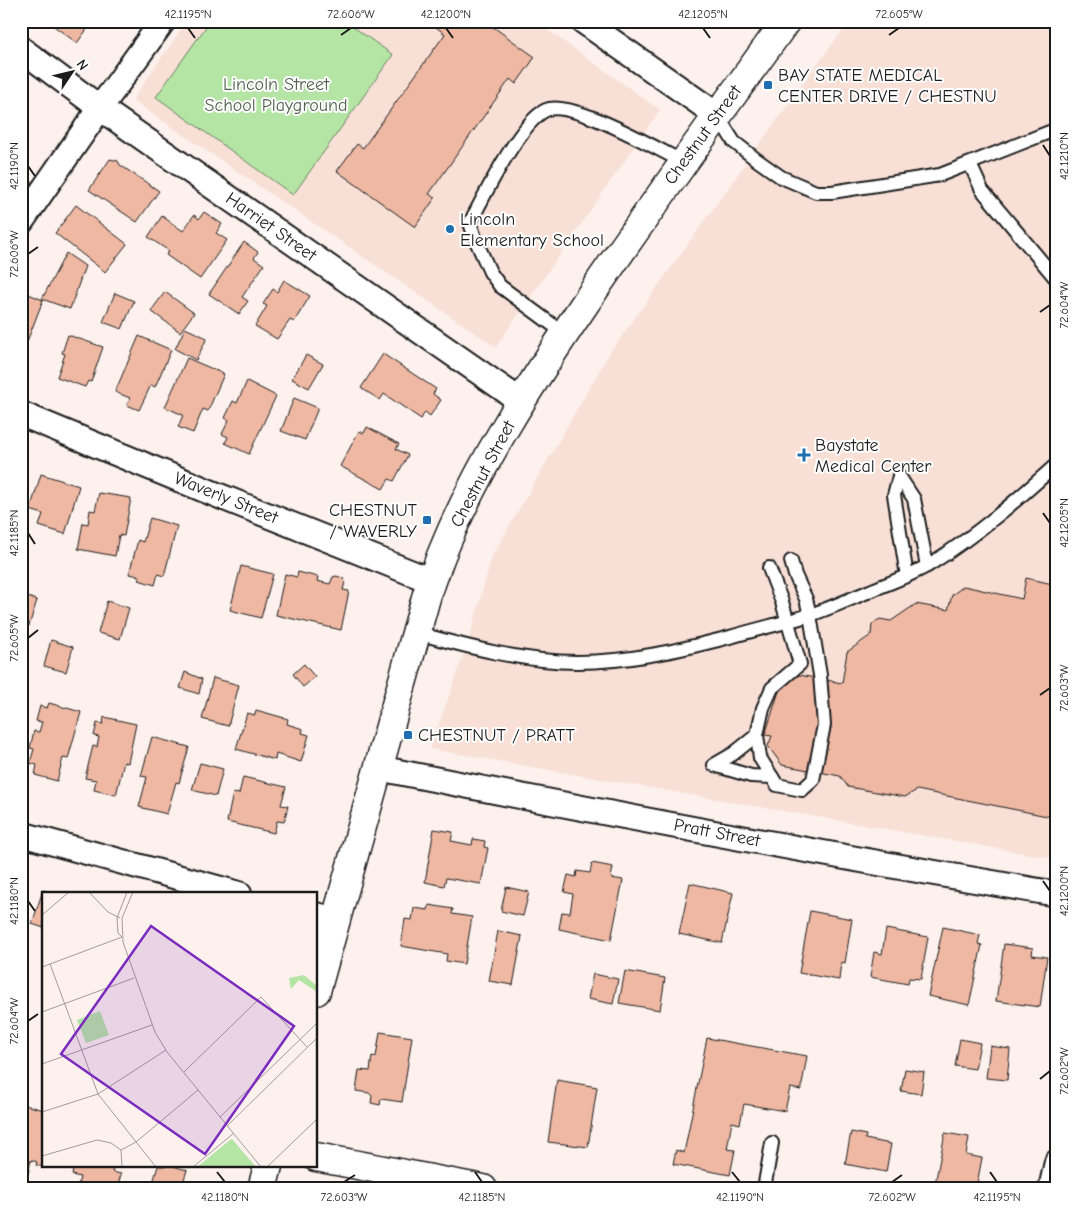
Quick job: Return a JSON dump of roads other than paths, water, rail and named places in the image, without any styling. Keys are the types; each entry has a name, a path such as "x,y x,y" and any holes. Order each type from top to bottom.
{"main road":[{"name":"Chestnut Street","path":"318,976 326,918 378,768 432,581 442,552 459,516 522,402 565,334 683,162 786,21"},
{"path":"318,1157 483,1189"},
{"path":"262,1189 267,1168"}],"street":[{"path":"21,222 163,21"},
{"path":"583,21 717,115"},
{"name":"Harriet Street","path":"21,50 100,108 522,402"},
{"name":"Waverly Street","path":"21,414 432,581"},
{"name":"Pratt Street","path":"378,768 522,797 903,868 1057,894"},
{"path":"21,834 232,892"},
{"path":"1051,1189 1057,1162"}],"lane":[{"path":"565,334 500,286 490,272 470,223 508,154 536,117 548,109 569,110 597,118 683,162"},
{"path":"717,115 734,142 757,160 792,183 816,192 832,192 940,175 1057,129"},
{"path":"970,164 982,190 1057,280"},
{"path":"417,633 472,648 525,657 584,662 611,661 679,650 810,614 907,576 927,566 971,537 1009,508 1057,464"},
{"path":"907,576 894,495 899,476 914,499 927,566"},
{"path":"791,560 810,614 818,664 824,725 813,780 802,790 777,785 760,758 757,736 764,708 772,688 800,664 818,664"},
{"path":"769,568 788,621 800,664"},
{"path":"757,736 714,765 751,776 772,778"},
{"path":"764,1189 772,1143"}],"place":[{"name":"BAY STATE MEDICAL CENTER DRIVE / CHESTNU","path":"768,85"},
{"name":"Lincoln Elementary School","path":"450,229"},
{"name":"Baystate Medical Center","path":"804,455"},
{"name":"CHESTNUT / WAVERLY","path":"427,520"},
{"name":"CHESTNUT / PRATT","path":"408,735"}],"park label":[{"name":"Lincoln Street School Playground","path":"276,94"}]}
